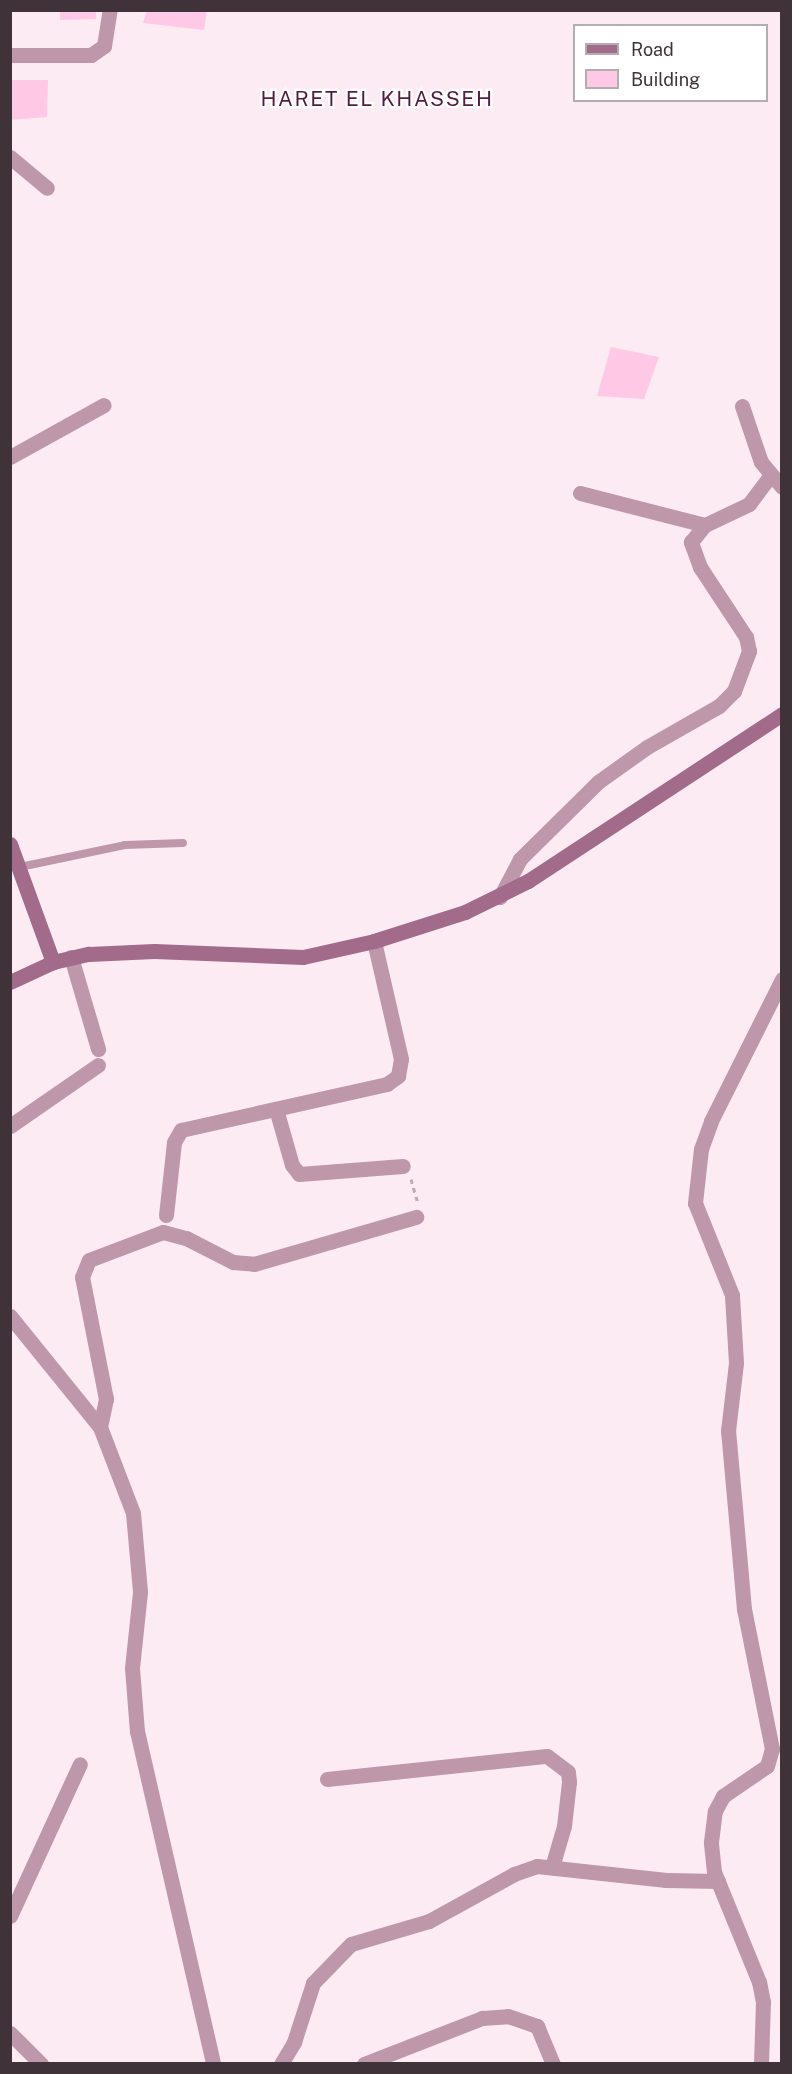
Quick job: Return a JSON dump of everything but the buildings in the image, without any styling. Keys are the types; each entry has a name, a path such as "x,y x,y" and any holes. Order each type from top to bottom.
{"main road":[{"path":"10,982 52,962 71,957 154,951 288,958 374,941 500,897 782,714"},
{"path":"10,844 52,962"}],"street":[{"path":"10,55 92,55 104,46 110,10"},
{"path":"10,157 47,188"},
{"path":"10,457 104,405"},
{"path":"500,897 520,860 598,782 647,747 719,706 742,677 749,651 746,638 692,547 693,537 705,525 749,504 776,481 742,406"},
{"path":"580,493 705,525"},
{"path":"166,1215 174,1142 181,1130 387,1084 398,1076 401,1059 374,941"},
{"path":"71,957 98,1049"},
{"path":"761,2064 763,2002 759,1982 718,1881 711,1842 715,1811 732,1787 761,1772 772,1757 744,1609 729,1431 736,1363 732,1295 699,1221 696,1174 711,1121 782,979"},
{"path":"10,1126 98,1065"},
{"path":"276,1109 292,1165 299,1174 403,1166"},
{"path":"100,1427 106,1399 82,1277 89,1260 164,1232 186,1238 233,1262 255,1264 416,1217"},
{"path":"10,1316 100,1427 133,1513 140,1592 132,1668 137,1731 213,2064"},
{"path":"327,1779 535,1753 547,1756 563,1766 570,1782 564,1826 552,1867"},
{"path":"10,1916 80,1764"},
{"path":"281,2064 294,2042 313,1983 351,1944 429,1921 523,1870 552,1867 666,1880 718,1881"},
{"path":"364,2064 483,2018 508,2016 537,2026 553,2064"},
{"path":"10,2033 41,2064"}],"lane":[{"path":"20,867 125,845 183,843"}],"path":[{"path":"403,1166 418,1197 416,1217"}],"district":[{"name":"HARET EL KHASSEH","path":"377,99"}]}
